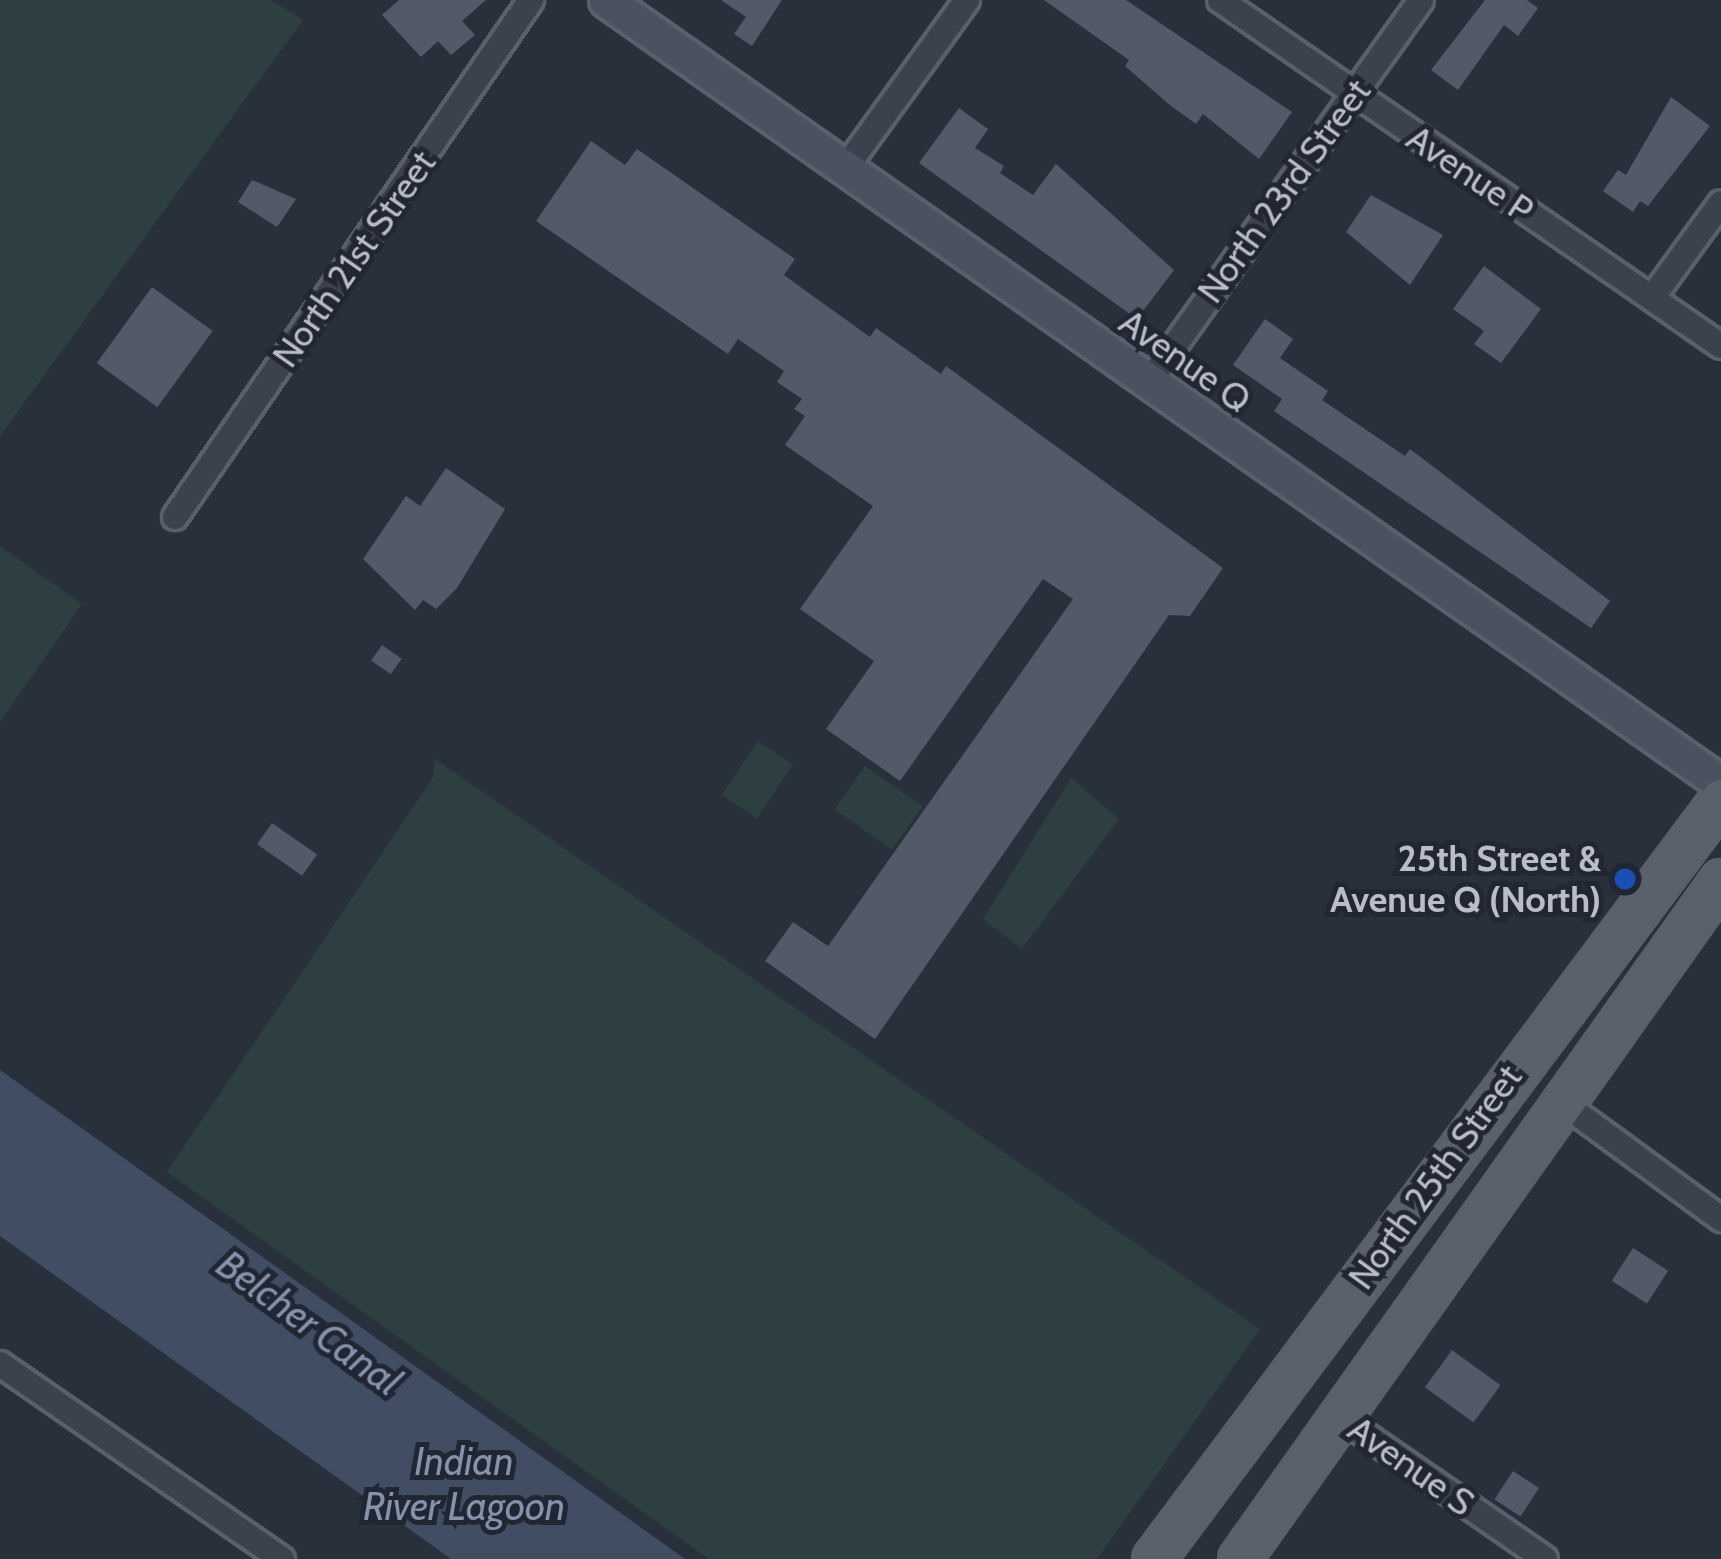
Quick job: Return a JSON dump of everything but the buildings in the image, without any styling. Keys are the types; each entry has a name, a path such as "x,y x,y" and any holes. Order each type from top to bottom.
{"main road":[{"name":"North 25th Street","path":"1153,1559 1721,799"},
{"name":"North 25th Street","path":"1239,1559 1336,1414 1721,880"}],"street":[{"name":"North 21st Street","path":"175,517 531,0"},
{"name":"Avenue Q","path":"606,0 1721,783"},
{"path":"844,170 967,0"},
{"name":"Avenue P","path":"1220,0 1721,346"},
{"name":"North 23rd Street","path":"1148,383 1421,0"},
{"path":"1652,298 1721,202"},
{"path":"1560,1101 1721,1219"},
{"path":"0,1364 282,1559"},
{"name":"Avenue S","path":"1336,1414 1545,1559"}],"shaded area":[{"path":"0,0 271,0 303,20 0,436"},
{"path":"0,546 82,604 0,722"},
{"path":"758,741 793,764 756,818 722,795"},
{"path":"435,759 1260,1329 1097,1559 709,1559 167,1172 433,778"},
{"path":"865,766 922,806 892,850 835,809"},
{"path":"1071,778 1119,819 1022,949 983,919"}],"water":[{"name":"Indian River Lagoon","path":"0,1070 685,1559 451,1559 0,1236"}],"place":[{"name":"25th Street & Avenue Q (North)","path":"1625,879"}],"water label":[{"name":"Belcher Canal","path":"309,1323"}]}
